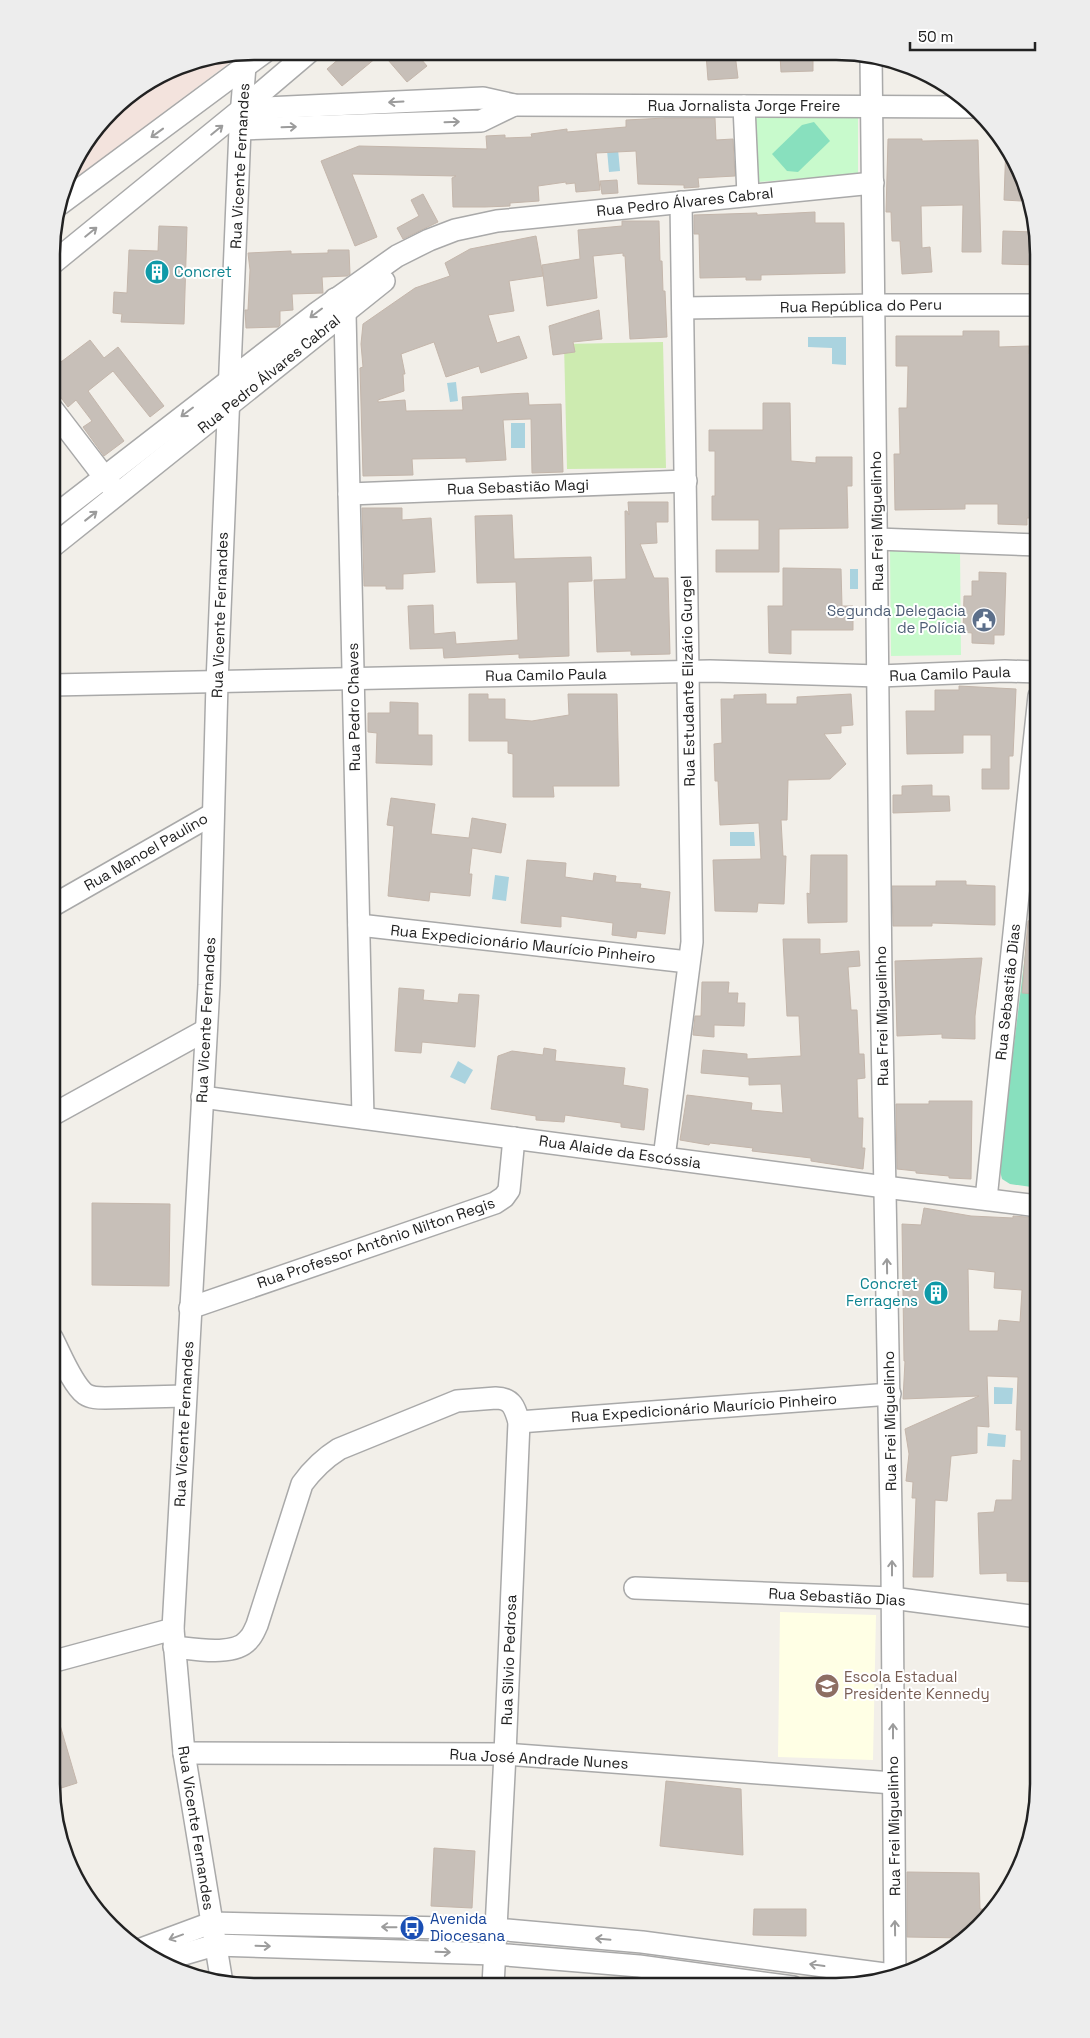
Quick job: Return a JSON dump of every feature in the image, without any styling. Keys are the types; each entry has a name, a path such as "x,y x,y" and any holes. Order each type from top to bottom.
{"street":[{"path":"60,257 241,119 301,60"},
{"name":"Rua Vicente Fernandes","path":"220,1975 184,1753 173,1638 206,1030 217,683 245,61"},
{"path":"69,197 245,61"},
{"name":"Rua Frei Miguelinho","path":"871,64 881,969 890,1394 893,1782 897,1968"},
{"name":"Rua Jornalista Jorge Freire","path":"241,119 483,98 514,106 963,107"},
{"path":"744,106 748,195"},
{"name":"Rua Pedro Álvares Cabral","path":"60,540 230,406 397,256 429,240 455,230 497,221 873,183"},
{"name":"Rua Estudante Elizário Gurgel","path":"664,1158 692,942 681,202"},
{"name":"Rua República do Peru","path":"683,308 1030,305"},
{"name":"Rua Pedro Álvares Cabral","path":"60,511 103,476 231,379 340,306"},
{"name":"Rua Pedro Chaves","path":"340,306 349,494 363,1118"},
{"path":"60,419 117,495"},
{"name":"Rua Sebastião Magi","path":"349,494 686,481"},
{"path":"877,539 1030,544"},
{"name":"Rua Camilo Paula","path":"60,685 353,680 688,671 879,676 1030,672"},
{"name":"Rua Sebastião Dias","path":"986,1199 1030,781"},
{"name":"Rua Manoel Paulino","path":"60,901 213,814"},
{"name":"Rua Expedicionário Maurício Pinheiro","path":"359,925 688,962"},
{"path":"60,1111 206,1030"},
{"name":"Rua Alaide da Escóssia","path":"202,1097 1030,1205"},
{"name":"Rua Professor Antônio Nilton Regis","path":"190,1308 494,1203 504,1197 509,1190 514,1138"},
{"path":"60,1353 78,1386 85,1394 95,1398 185,1396"},
{"name":"Rua Expedicionário Maurício Pinheiro","path":"519,1422 890,1394"},
{"path":"60,1660 173,1638 228,1651 241,1646 249,1640 257,1625 302,1484 323,1458 338,1449 457,1401 505,1399 515,1407 519,1422"},
{"name":"Rua Silvio Pedrosa","path":"493,1978 519,1422"},
{"name":"Rua Sebastião Dias","path":"635,1588 892,1598 1030,1616"},
{"name":"Rua José Andrade Nunes","path":"184,1753 505,1754 893,1782"},
{"path":"149,1947 211,1924 495,1930 642,1942 877,1973"},
{"path":"640,1966 642,1942"},
{"path":"169,1958 215,1945 494,1954 640,1966 671,1978"}],"shaded area":[{"path":"229,63 75,179 86,157 100,136 136,100 168,80 192,70"},
{"name":"Escola Estadual Presidente Kennedy","path":"780,1612 876,1615 873,1760 778,1757"}],"green space":[{"path":"755,116 858,116 858,174 758,182"},
{"path":"814,122 830,141 798,172 787,171 772,154 802,125"},
{"path":"663,342 666,468 567,469 564,344"},
{"path":"890,550 960,550 961,655 891,656"},
{"path":"1030,914 1030,1187 1010,1184 1002,1179 999,1167"}],"water":[{"path":"618,149 620,171 609,172 607,150"},
{"path":"808,337 846,337 846,365 832,364 832,348 808,347"},
{"path":"456,382 458,401 450,402 447,383"},
{"path":"511,423 525,423 525,448 511,448"},
{"path":"850,569 858,569 858,589 850,589"},
{"path":"730,832 754,832 755,846 730,846"},
{"path":"495,875 509,877 506,901 492,899"},
{"path":"458,1061 473,1070 465,1084 450,1077"},
{"path":"994,1387 1013,1388 1012,1404 994,1404"},
{"path":"988,1433 1006,1435 1005,1447 987,1446"}],"building":[{"path":"338,60 374,60 342,86 327,69"},
{"path":"388,60 422,60 427,66 407,82"},
{"path":"706,60 736,60 738,78 708,80"},
{"path":"780,60 813,60 813,71 781,72"},
{"path":"715,118 716,140 733,139 735,176 698,178 699,187 684,188 684,185 638,184 636,151 596,153 600,190 576,192 575,183 566,184 566,182 538,186 539,201 510,203 510,206 453,207 452,178 456,176 352,174 377,237 355,246 321,161 359,146 487,149 486,136 505,135 505,138 532,137 531,134 567,129 567,132 626,127 626,120"},
{"path":"888,139 922,139 922,141 978,140 981,252 962,252 963,205 921,206 922,248 930,247 932,272 902,274 900,241 892,241 891,212 886,212"},
{"path":"1005,160 1021,197 1021,201 1004,200"},
{"path":"617,180 618,193 602,194 600,181"},
{"path":"423,194 438,222 403,239 397,228 419,216 411,200"},
{"path":"815,212 815,223 844,223 845,273 761,275 761,280 746,280 746,277 700,278 699,234 694,234 694,215 757,213 757,215"},
{"path":"622,221 659,221 660,261 662,261 663,291 665,291 667,337 630,339 625,256 623,256 623,253 593,256 597,298 547,306 542,265 580,259 578,230 622,226"},
{"name":"Concret","path":"159,226 187,227 184,324 121,322 122,314 113,313 114,292 127,293 129,250 158,251"},
{"path":"1003,231 1028,232 1030,265 1002,264"},
{"path":"536,236 543,276 509,281 514,311 488,315 497,343 519,336 527,358 481,373 479,366 446,377 434,342 401,354 405,374 403,374 404,391 378,400 378,402 405,400 406,411 463,410 462,397 528,393 529,405 561,404 563,472 532,473 531,419 503,420 506,460 466,462 466,458 412,459 413,475 363,476 360,368 363,367 361,344 363,324 415,288 450,276 445,263 470,249"},
{"path":"328,250 349,250 350,274 347,276 322,277 323,293 292,294 293,310 280,311 280,325 278,327 246,328 245,310 248,310 250,270 248,253 291,251 291,254 328,253"},
{"path":"599,310 602,339 573,342 575,352 553,355 549,326"},
{"path":"963,331 999,331 999,347 1029,346 1030,518 1027,518 1027,525 998,524 998,504 965,504 965,509 895,510 894,454 900,454 899,408 907,408 908,366 896,366 896,336 963,336"},
{"path":"90,340 104,358 118,347 164,406 150,417 113,371 88,391 124,441 104,456 83,427 92,421 76,400 68,407 60,396 60,363"},
{"path":"763,403 790,403 791,461 816,463 816,457 852,457 852,486 847,486 848,528 779,529 779,572 716,572 716,550 759,550 759,520 712,520 712,496 715,496 715,451 709,451 709,430 763,430"},
{"path":"628,502 668,502 668,522 656,522 657,543 640,544 654,578 668,578 670,654 631,655 631,651 597,652 594,580 626,579 625,511 629,515"},
{"path":"362,508 402,508 402,520 431,518 435,572 403,574 403,589 386,589 386,586 364,586"},
{"path":"512,515 514,559 591,557 592,581 568,582 569,656 519,658 519,654 444,658 443,648 410,649 408,606 433,605 434,634 455,632 456,644 518,640 516,582 477,583 475,516"},
{"path":"783,568 841,569 842,606 853,606 853,630 791,630 791,654 769,653 768,606 783,606"},
{"name":"Segunda Delegacia de Polícia","path":"979,572 1006,573 1004,635 994,635 994,644 972,643 972,633 963,632 964,596 972,596 972,581 979,581"},
{"path":"959,686 1016,689 1013,756 1009,756 1009,789 982,789 982,769 991,769 991,735 963,735 963,753 907,754 906,711 935,711 935,690 959,690"},
{"path":"469,694 488,694 488,699 505,699 505,719 532,721 569,715 568,694 617,694 619,786 553,786 554,797 513,797 513,754 508,753 508,741 469,741"},
{"path":"766,694 766,704 797,704 797,697 851,694 853,725 841,726 841,733 824,734 846,764 830,779 788,780 787,820 781,820 783,856 786,856 784,904 758,903 757,912 715,911 713,860 761,859 759,823 720,825 718,781 715,781 714,744 722,743 721,699 734,699 734,695"},
{"path":"390,702 418,703 418,735 432,735 432,765 376,763 377,733 368,732 368,713 390,713"},
{"path":"932,785 932,796 949,796 950,811 893,813 893,795 902,795 902,786"},
{"path":"391,798 435,804 431,834 469,838 472,818 506,824 501,853 472,848 469,874 472,874 470,896 430,892 429,901 388,896 394,826 387,825"},
{"path":"811,855 847,855 847,922 808,923 807,893 810,894"},
{"path":"527,860 566,863 565,877 593,881 594,873 616,876 615,882 641,884 640,888 670,892 665,934 637,931 636,938 612,935 613,923 561,916 561,927 521,923"},
{"path":"936,881 966,881 966,885 995,886 995,925 932,923 932,926 893,926 892,886 936,886"},
{"path":"1030,920 1030,993 1022,993 1028,921"},
{"path":"783,939 820,939 820,954 859,951 860,966 848,967 851,1010 857,1010 859,1054 864,1054 865,1078 857,1079 858,1118 863,1118 862,1148 865,1148 863,1169 811,1161 811,1158 752,1151 753,1148 710,1143 709,1145 680,1140 687,1095 752,1103 751,1110 783,1113 781,1084 749,1085 749,1077 701,1073 703,1050 747,1054 747,1059 801,1056 799,1016 787,1016"},
{"path":"982,958 975,1016 975,1039 942,1038 942,1034 897,1036 895,961"},
{"path":"702,982 729,982 728,993 738,993 737,1003 745,1003 744,1026 714,1025 714,1037 693,1035 695,1016 701,1016"},
{"path":"399,988 424,990 423,1000 458,1003 459,994 479,995 475,1047 422,1042 421,1053 395,1051"},
{"path":"544,1048 556,1050 555,1061 625,1068 623,1085 648,1089 644,1130 621,1127 621,1123 565,1115 564,1122 536,1120 536,1116 491,1109 498,1056 512,1051 543,1055"},
{"path":"929,1101 972,1101 971,1179 949,1178 949,1176 897,1169 896,1104 929,1104"},
{"path":"92,1203 170,1204 169,1286 92,1285"},
{"path":"924,1208 971,1216 1030,1217 1030,1582 1007,1581 1007,1573 980,1574 978,1513 994,1512 996,1500 1012,1500 1013,1460 1021,1461 1021,1430 1016,1430 1018,1377 987,1376 989,1427 977,1426 977,1453 951,1456 947,1501 935,1500 933,1577 913,1577 916,1498 912,1498 913,1482 906,1481 909,1454 905,1429 979,1396 903,1399 905,1361 902,1224 921,1225","holes":["968,1269 995,1272 994,1288 1022,1290 1020,1322 999,1320 998,1331 969,1331"]},
{"path":"60,1725 77,1783 60,1788"},
{"path":"666,1781 741,1789 743,1855 660,1846"},
{"path":"434,1848 475,1851 472,1908 431,1906"},
{"path":"907,1872 979,1873 980,1909 984,1909 964,1930 954,1938 907,1937"},
{"path":"754,1909 806,1909 806,1936 753,1935"}],"place":[{"name":"Concret","path":"157,272"},
{"name":"Segunda Delegacia de Polícia","path":"984,620"},
{"name":"Concret Ferragens","path":"936,1293"},
{"name":"Escola Estadual Presidente Kennedy","path":"827,1686"},
{"name":"Avenida Diocesana","path":"412,1928"}]}
